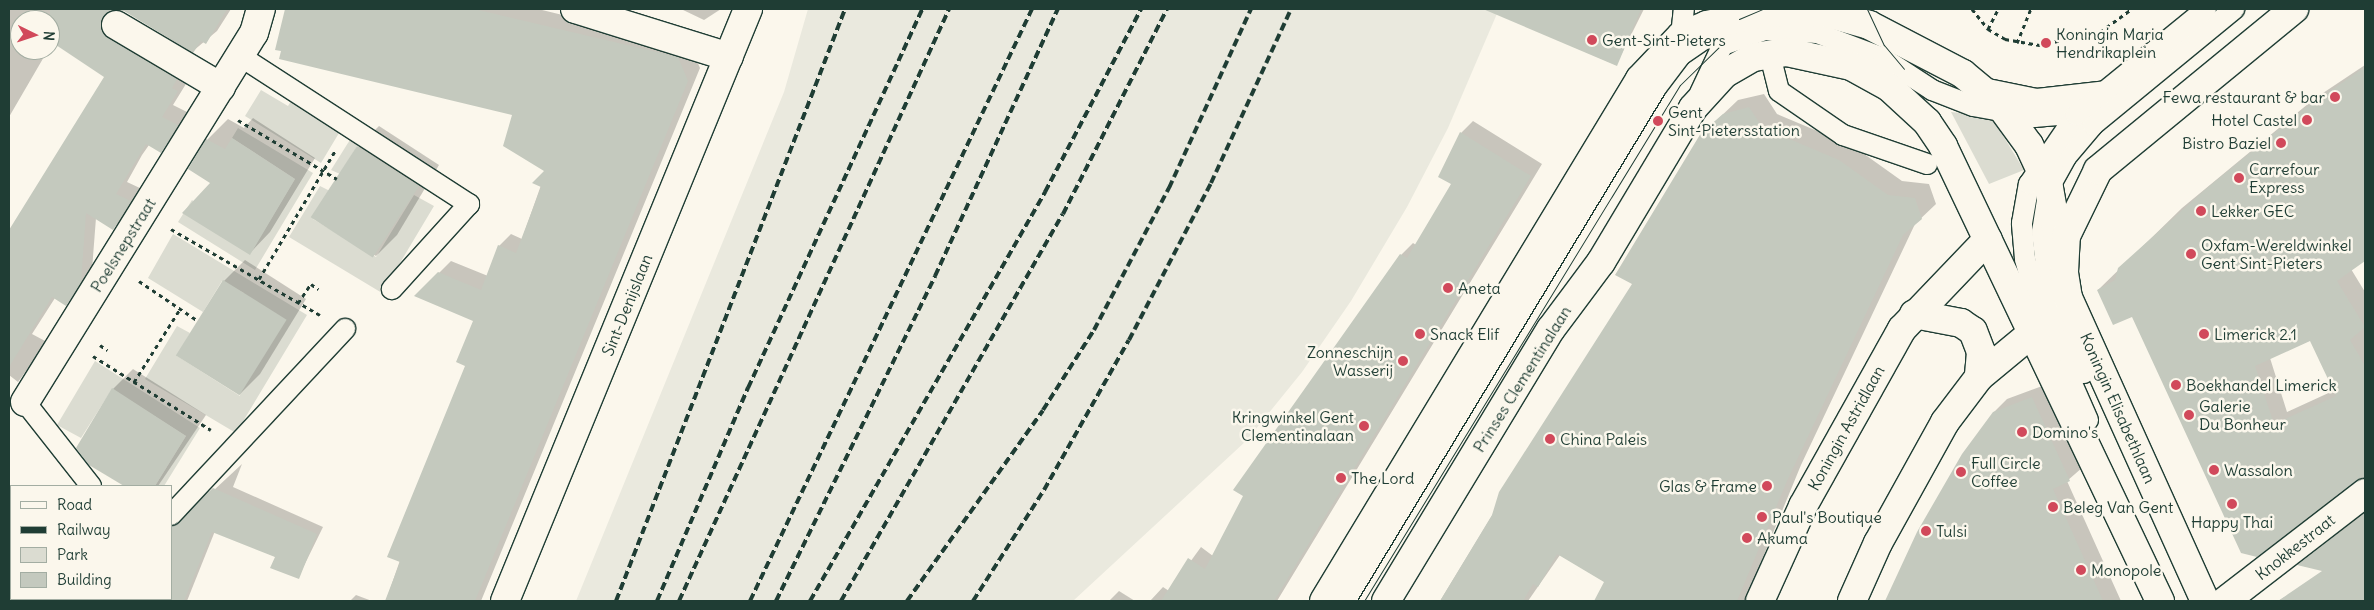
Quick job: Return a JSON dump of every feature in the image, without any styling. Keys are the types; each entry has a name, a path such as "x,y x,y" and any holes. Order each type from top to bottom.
{"street":[{"name":"Poelsnepstraat","path":"25,402 254,33 261,9"},
{"path":"575,9 729,57"},
{"name":"Sint-Denijslaan","path":"505,601 748,9"},
{"path":"2066,285 2066,236 2098,170 2294,9"},
{"path":"1324,601 1640,79 1681,36 1749,12 1795,10 1869,25 1983,88 2009,114 2044,176 2066,285"},
{"path":"116,25 221,87"},
{"path":"1694,108 1724,74 1754,57 1770,55 1818,56 1851,66 1890,88 1914,108 1943,146 2160,601"},
{"name":"Prinses Clementinalaan","path":"1386,601 1550,329 1601,262 1694,108"},
{"name":"Koningin Astridlaan","path":"1760,601 1803,506 1914,314 1988,240"},
{"name":"Koningin Elisabethlaan","path":"2066,285 2205,601"},
{"path":"1914,314 1961,323 1973,331 1981,352 1979,377"},
{"path":"1852,601 1924,458 1979,377 2031,334"},
{"name":"Knokkestraat","path":"2225,601 2365,493"}],"lane":[{"path":"1681,36 1684,9"},
{"path":"2084,373 2060,321 2046,274 2042,232 2044,176 2076,115 2206,9"},
{"path":"2172,601 2038,306 2022,223 2029,184 2044,176 2081,138 2134,89 2234,9"},
{"path":"1694,108 1720,46 1749,12"},
{"path":"1345,601 1656,88 1682,55 1749,12"},
{"path":"1720,46 1765,30 1817,33 1883,58 1950,98 2009,114 2076,115 2134,89"},
{"path":"1770,55 1778,92 1842,134 1927,164"},
{"path":"240,56 469,204 392,290"},
{"path":"1983,88 2037,99 2106,91"},
{"path":"172,514 345,330"},
{"path":"25,402 90,485"}],"path":[{"path":"1972,9 1988,29 2017,43 2072,42 2100,32 2132,9"},
{"path":"1988,29 1998,9"},
{"path":"2017,43 2031,9"},
{"path":"238,119 337,179"},
{"path":"258,279 350,127"},
{"path":"171,229 345,330"},
{"path":"139,281 198,321"},
{"path":"298,303 311,284 318,289"},
{"path":"134,382 180,309"},
{"path":"100,345 107,350"},
{"path":"93,356 237,446"}],"shaded area":[{"path":"808,9 1499,9 1448,128 1407,207 1351,301 1302,372 1246,441 1073,601 576,601 784,92"}],"green space":[{"path":"261,90 288,106 293,98 342,128 321,163 245,116"},
{"path":"1951,112 1991,116 2024,170 1989,184"},
{"path":"238,128 313,173 255,270 178,222 192,200 250,254 295,179 232,138"},
{"path":"353,135 359,143 340,174 331,170"},
{"path":"320,186 330,191 313,219 376,257 414,195 434,206 382,293 289,237"},
{"path":"173,234 307,315 236,433 145,379 177,326 190,333 177,356 240,396 244,293 222,281 203,312 148,278"},
{"path":"95,361 200,428 165,485 156,485 186,436 112,389 81,438 57,425"}],"building":[{"path":"227,9 206,44 201,41 193,53 124,11 109,11 103,17 100,25 108,38 177,79 172,88 178,91 162,117 178,125 161,153 146,144 116,194 131,201 113,230 86,213 81,283 66,306 52,297 9,367 9,230 104,77 60,48 60,10 50,10"},
{"path":"285,9 474,9 678,57 688,81 475,601 385,601 400,562 387,557 465,366 456,362 473,321 414,296 438,272 481,290 498,245 516,253 541,187 532,183 544,171 503,146 512,115 279,59 281,51 275,50"},
{"name":"Gent-Sint-Pieters","path":"1483,9 1641,9 1617,66"},
{"path":"2365,67 2365,261 2337,281 2365,327 2350,340 2365,366 2365,478 2257,557 2241,553 2132,317 2113,325 2097,290 2115,280 2118,268 2207,188 2300,112","holes":["2310,341 2336,396 2274,424 2255,366"]},
{"path":"1749,107 1763,128 1839,160 1888,195 1915,198 1922,219 1903,235 1787,481 1737,601 1594,601 1604,582 1557,554 1538,587 1533,584 1523,601 1440,601 1492,515 1499,492 1632,284 1615,275 1701,133 1723,114"},
{"path":"1460,132 1531,176 1274,601 1161,601 1188,558 1205,569 1243,496 1233,490 1400,254 1407,258 1451,184 1438,177"},
{"path":"232,138 295,179 250,255 182,213 210,183 188,169 206,139 225,149"},
{"path":"357,146 419,186 373,258 311,217"},
{"path":"223,280 287,320 239,395 176,355"},
{"path":"112,388 186,436 156,485 122,485 89,465 76,448"},
{"path":"2032,397 2070,481 2053,489 2103,601 1885,601 1917,532 1962,454 1993,412"},
{"path":"213,488 317,534 299,579 270,568 275,557 212,532 184,601 171,601 172,526"},
{"path":"2365,513 2365,601 2278,601 2322,571 2297,565"}],"tram line":[{"path":"1739,19 1763,9"},
{"path":"1867,9 1884,45 1904,69"},
{"path":"1364,601 1680,85 1720,46"}],"railway":[{"path":"616,601 845,9"},
{"path":"657,601 748,388 922,9"},
{"path":"679,601 949,9"},
{"path":"750,601 1032,9"},
{"path":"776,601 935,276 1058,9"},
{"path":"810,601 1045,192 1141,9"},
{"path":"841,601 1063,214 1167,9"},
{"path":"907,601 1043,410 1094,330 1169,188 1251,9"},
{"path":"973,601 1044,490 1129,340 1211,183 1291,9"}],"place":[{"name":"Gent-Sint-Pieters","path":"1592,40"},
{"name":"Koningin Maria Hendrikaplein","path":"2046,43"},
{"name":"Fewa restaurant & bar","path":"2335,97"},
{"name":"Hotel Castel","path":"2307,120"},
{"name":"Gent Sint-Pietersstation","path":"1658,121"},
{"name":"Bistro Baziel","path":"2281,143"},
{"name":"Carrefour Express","path":"2239,178"},
{"name":"Lekker GEC","path":"2201,211"},
{"name":"Oxfam-Wereldwinkel Gent Sint-Pieters","path":"2191,254"},
{"name":"Aneta","path":"1448,288"},
{"name":"Snack Elif","path":"1420,334"},
{"name":"Limerick 2.1","path":"2204,334"},
{"name":"Zonneschijn Wasserij","path":"1403,361"},
{"name":"Boekhandel Limerick","path":"2176,385"},
{"name":"Galerie Du Bonheur","path":"2189,415"},
{"name":"Kringwinkel Gent Clementinalaan","path":"1364,426"},
{"name":"Domino's","path":"2022,432"},
{"name":"China Paleis","path":"1550,439"},
{"name":"Wassalon","path":"2214,470"},
{"name":"Full Circle Coffee","path":"1961,472"},
{"name":"The Lord","path":"1341,478"},
{"name":"Glas & Frame","path":"1767,486"},
{"name":"Happy Thai","path":"2232,504"},
{"name":"Beleg Van Gent","path":"2053,507"},
{"name":"Paul's Boutique","path":"1762,517"},
{"name":"Tulsi","path":"1926,531"},
{"name":"Akuma","path":"1747,538"},
{"name":"Monopole","path":"2081,570"}]}
